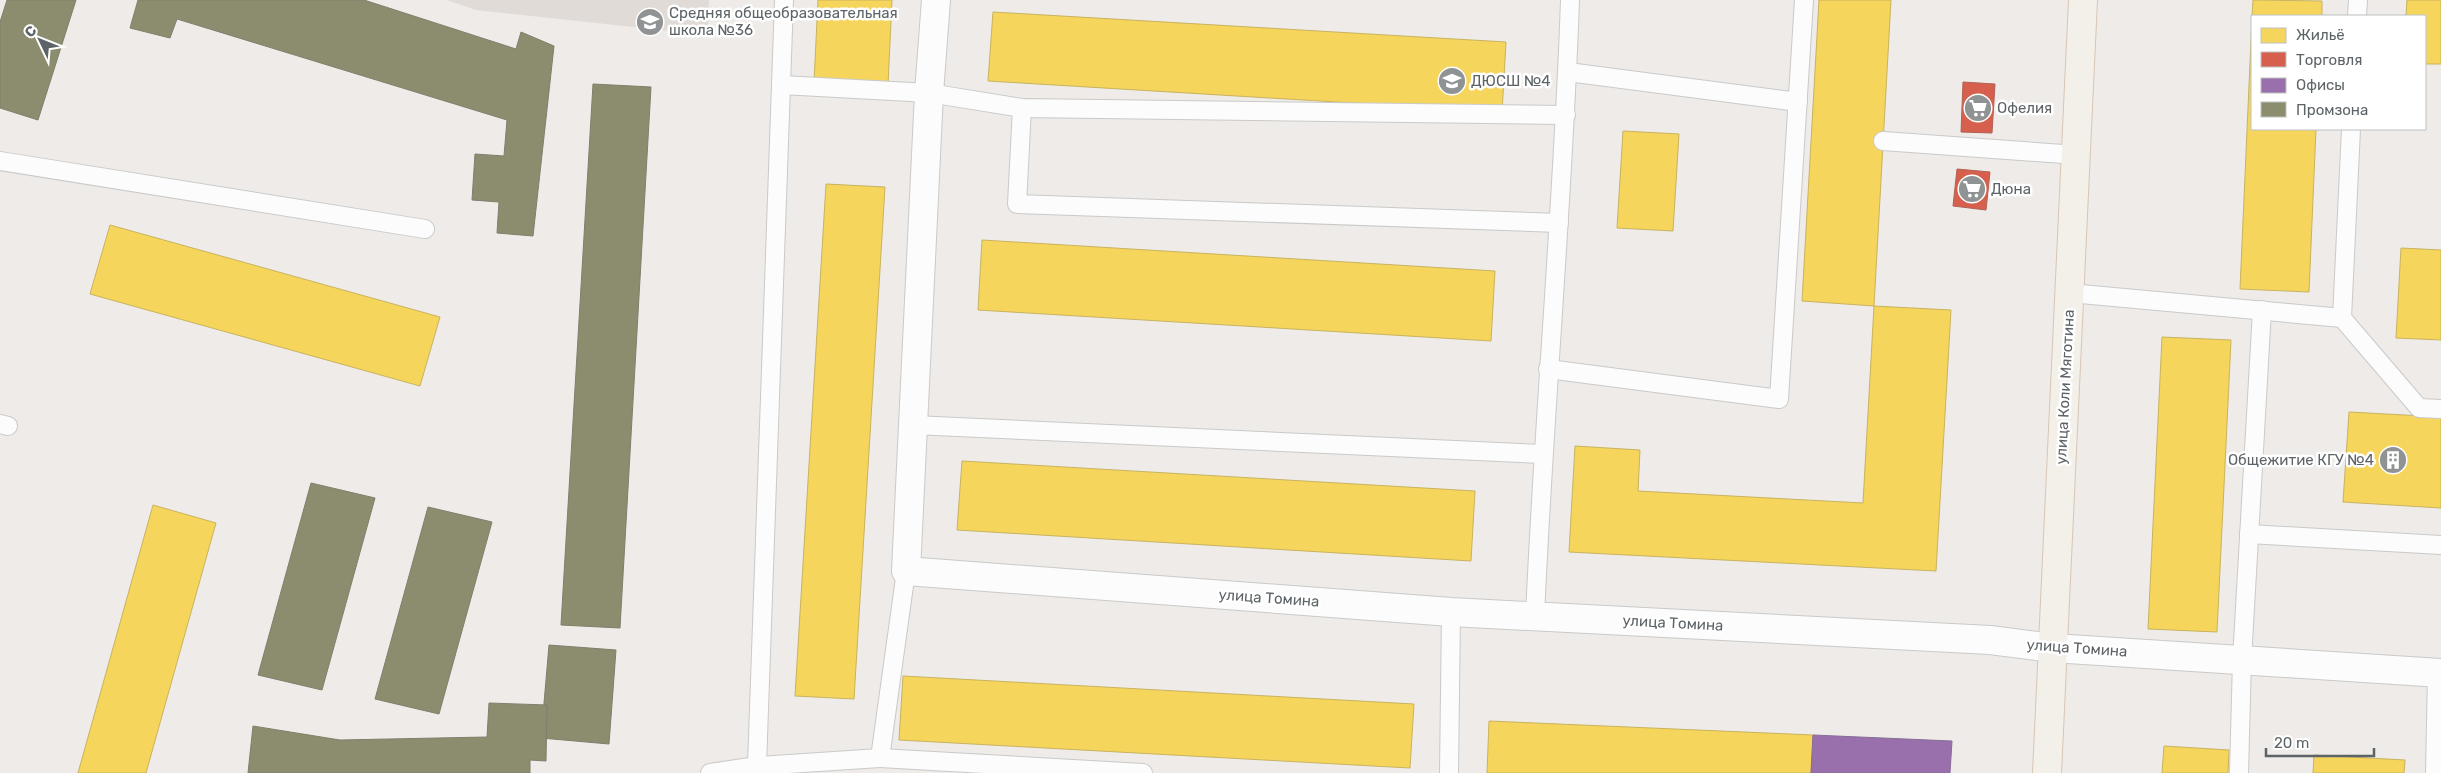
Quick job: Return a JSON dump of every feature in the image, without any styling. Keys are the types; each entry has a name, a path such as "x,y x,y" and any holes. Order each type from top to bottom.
{"main road":[{"name":"улица Коли Мяготина","path":"2046,773 2077,155 2082,0"}],"street":[{"path":"906,571 929,93 936,0"},
{"name":"улица Томина","path":"906,571 1452,612 1990,640 2053,648 2439,673"}],"lane":[{"path":"757,766 784,0"},
{"path":"1535,616 1542,454 1566,115 1570,0"},
{"path":"1548,369 1779,399 1804,132 1798,102 1804,0"},
{"path":"2357,15 2358,0"},
{"path":"1568,72 1798,102"},
{"path":"782,86 929,93 1022,108 1566,115"},
{"path":"1022,108 1017,204 1558,223"},
{"path":"2352,130 2342,318 2419,408 2441,409"},
{"path":"1884,141 2077,155"},
{"path":"0,160 425,229"},
{"path":"2070,293 2342,318"},
{"path":"2239,773 2242,660 2262,310"},
{"path":"913,425 1542,454"},
{"path":"2249,534 2441,545"},
{"path":"880,758 906,571"},
{"path":"1449,773 1452,612"},
{"path":"2435,773 2439,673"},
{"path":"710,773 757,766 880,758 1143,773"}],"shaded area":[{"name":"Средняя общеобразовательная школа №36","path":"447,0 709,0 708,35 476,10"}],"building: Жильё":[{"path":"818,0 892,0 888,85 814,82"},
{"path":"1819,0 1891,0 1874,306 1802,301"},
{"path":"2253,0 2322,1 2322,15 2252,15"},
{"path":"2407,0 2441,0 2441,64 2426,64 2426,15 2406,15"},
{"path":"993,12 1506,42 1502,112 988,81"},
{"path":"2251,41 2251,130 2316,130 2309,292 2240,289"},
{"path":"1623,131 1679,134 1673,231 1617,228"},
{"path":"826,184 885,187 854,699 795,696"},
{"path":"110,225 440,317 420,386 90,294"},
{"path":"982,240 1495,271 1491,341 978,310"},
{"path":"2401,248 2441,250 2441,340 2396,338"},
{"path":"1874,306 1951,310 1936,571 1569,552 1575,446 1640,450 1638,491 1863,503"},
{"path":"2162,337 2231,340 2217,632 2148,629"},
{"name":"Общежитие КГУ №4","path":"2349,412 2441,417 2441,508 2343,502"},
{"path":"962,461 1475,491 1471,561 957,530"},
{"path":"153,505 216,523 146,773 78,773"},
{"path":"903,676 1414,704 1410,768 899,740"},
{"path":"1489,721 1813,735 1811,773 1487,773"},
{"path":"2164,746 2229,750 2228,773 2162,773"},
{"path":"2314,755 2405,760 2404,773 2313,773"}],"building: Торговля":[{"name":"Офелия","path":"1963,82 1995,84 1992,133 1961,132"},
{"name":"Дюна","path":"1957,169 1990,172 1986,210 1953,206"}],"building: Офисы":[{"path":"1813,735 1952,741 1950,773 1811,773"}],"building: Промзона":[{"path":"7,0 76,0 38,120 0,108 0,22"},
{"path":"138,0 364,0 516,49 521,32 554,46 533,236 497,233 499,202 472,200 475,154 504,156 507,120 177,19 170,38 130,28"},
{"path":"593,84 651,87 620,628 561,625"},
{"path":"311,483 375,498 322,690 258,675"},
{"path":"428,507 492,522 439,714 375,699"},
{"path":"549,645 616,650 609,744 541,738"},
{"path":"489,703 547,705 546,761 530,760 530,773 248,773 253,726 340,740 487,737"}],"place":[{"name":"Средняя общеобразовательная школа №36","path":"650,22"},
{"name":"ДЮСШ №4","path":"1452,81"},
{"name":"Офелия","path":"1978,108"},
{"name":"Дюна","path":"1972,189"},
{"name":"Общежитие КГУ №4","path":"2393,460"}]}
